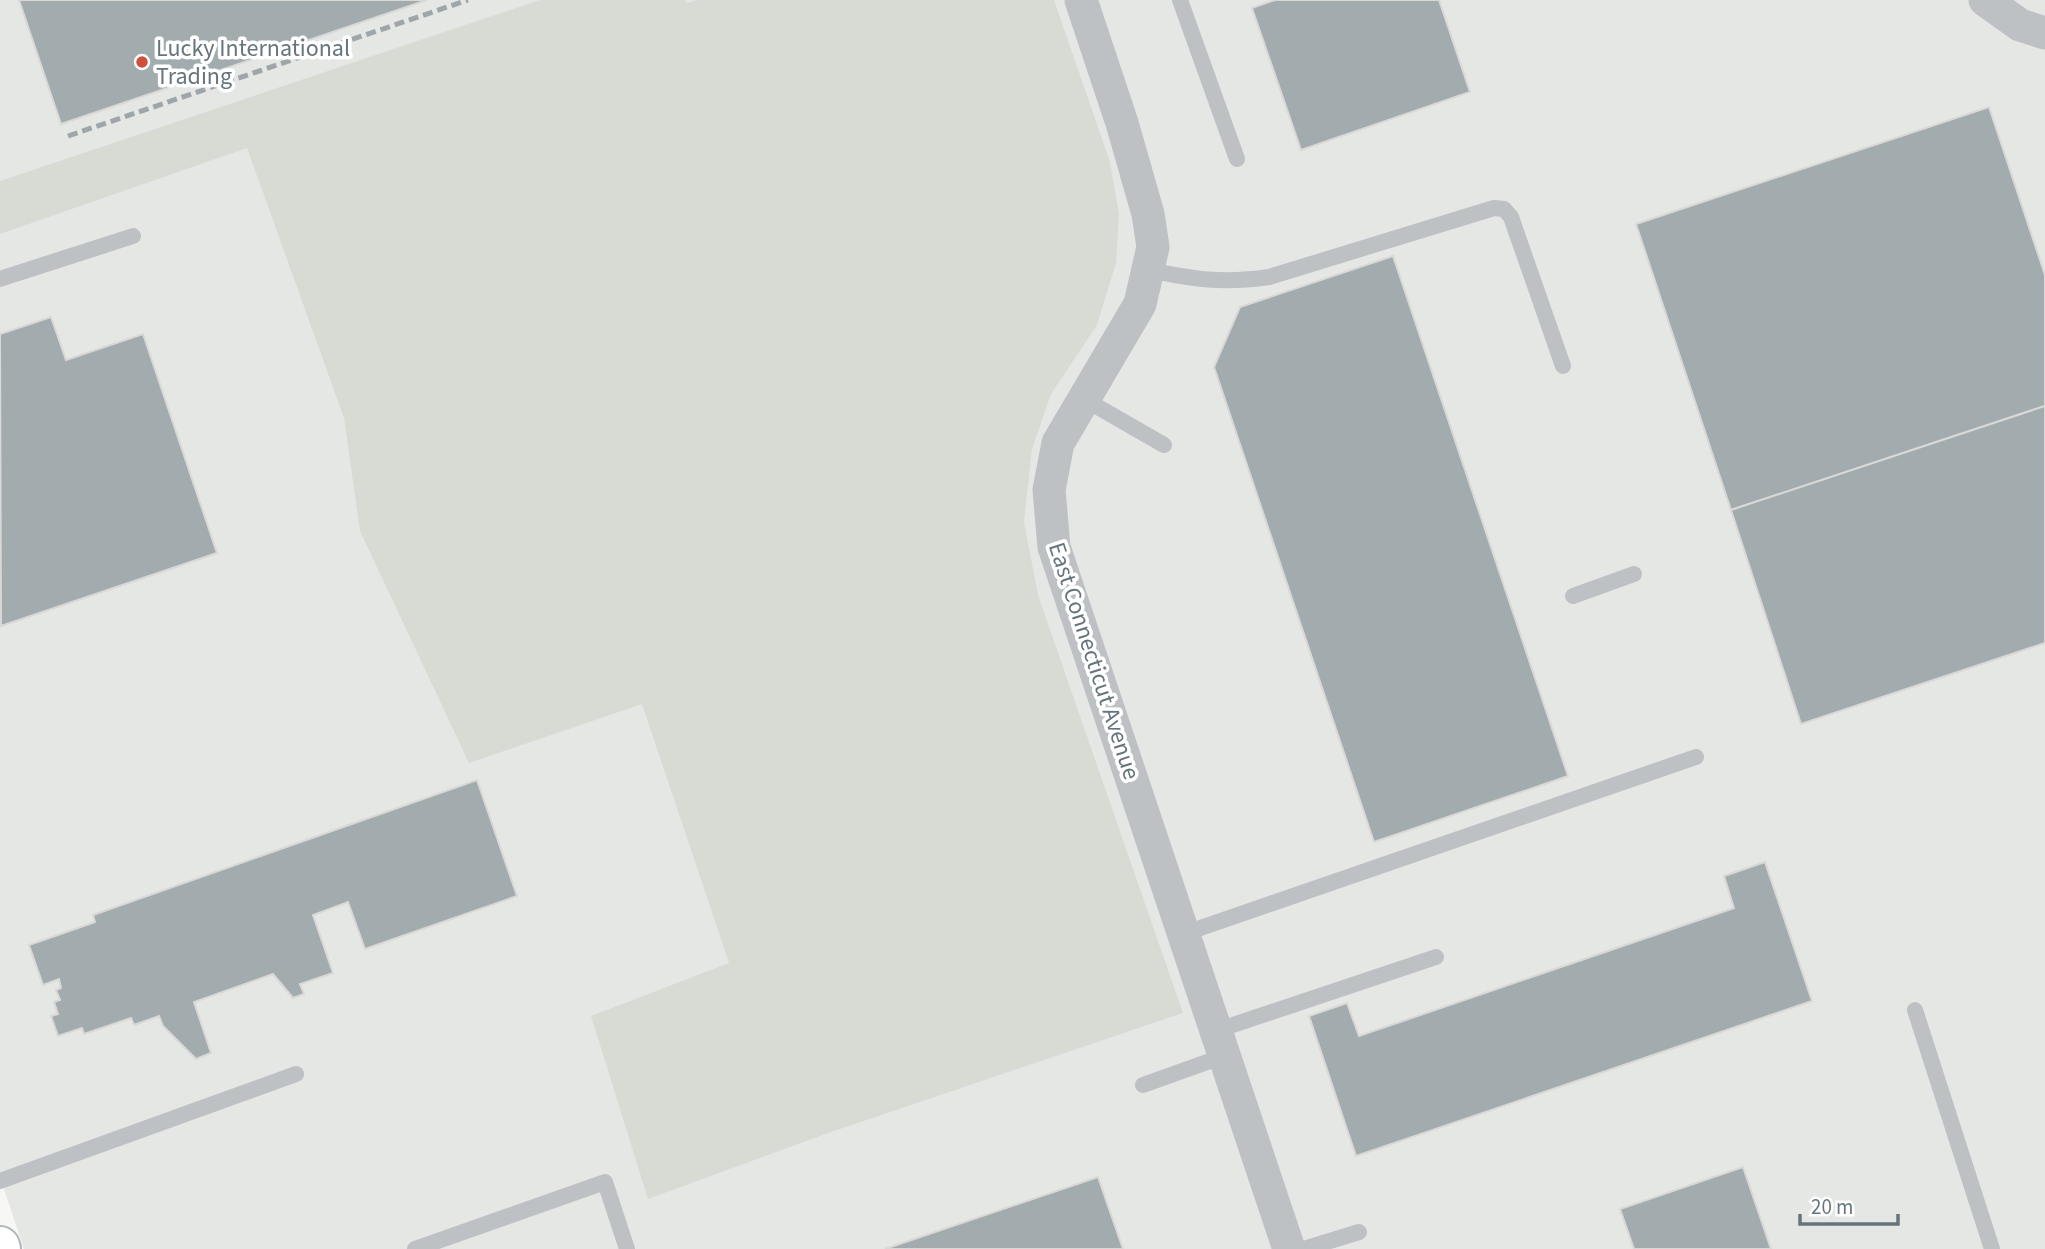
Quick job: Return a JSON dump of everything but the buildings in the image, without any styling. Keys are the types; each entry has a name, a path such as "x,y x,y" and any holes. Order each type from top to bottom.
{"street":[{"name":"East Connecticut Avenue","path":"1081,0 1122,123 1148,214 1153,247 1140,304 1058,443 1049,489 1054,547 1289,1249"},
{"path":"1985,0 2020,25 2045,33"}],"lane":[{"path":"1180,0 1237,159"},
{"path":"1148,270 1204,281 1236,282 1269,277 1494,208 1504,209 1511,217 1563,366"},
{"path":"0,279 134,236"},
{"path":"1084,399 1164,445"},
{"path":"1573,596 1634,574"},
{"path":"1183,934 1696,757"},
{"path":"1143,1085 1220,1044 1436,957"},
{"path":"1914,1010 1992,1249"},
{"path":"0,1181 296,1074"},
{"path":"415,1249 605,1182 628,1249"},
{"path":"1304,1249 1359,1232"}],"shaded area":[{"path":"0,0 2045,0 2045,1249 24,1249 0,1177"},
{"path":"540,0 685,0 687,3 697,0 1054,0 1110,162 1119,214 1116,263 1097,325 1051,394 1032,449 1024,522 1038,595 1183,1013 828,1133 648,1199 591,1016 729,963 642,704 469,763 360,531 344,418 247,148 0,234 0,181"}],"railway":[{"path":"68,136 468,0"}],"place":[{"name":"Lucky International Trading","path":"142,62"}]}
